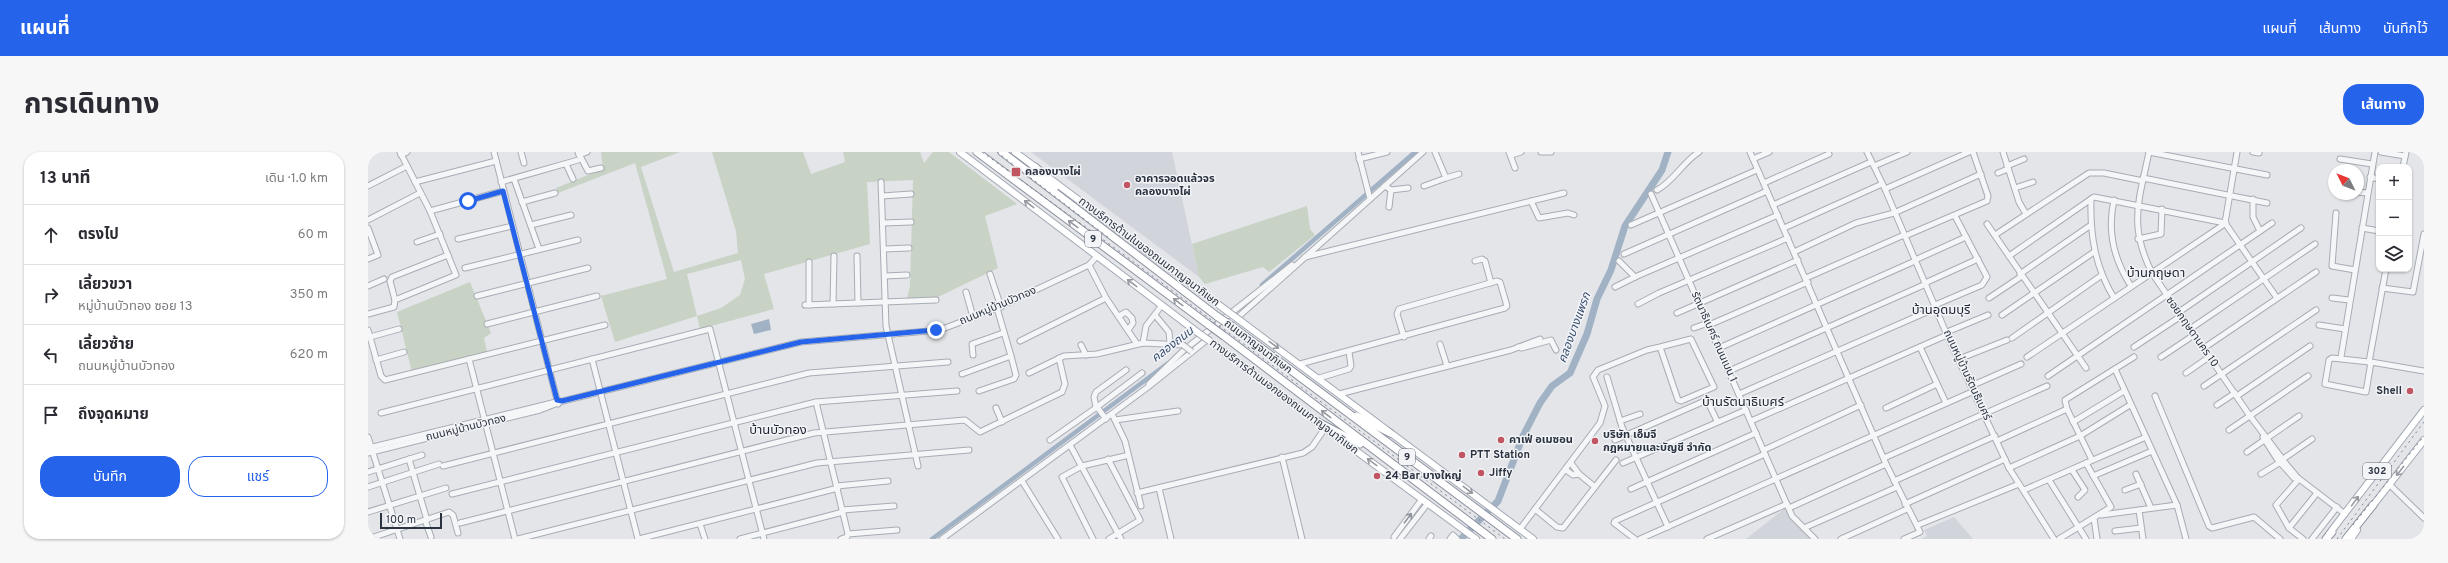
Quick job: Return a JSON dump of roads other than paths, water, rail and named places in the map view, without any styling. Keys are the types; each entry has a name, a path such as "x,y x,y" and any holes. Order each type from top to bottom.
{"highway":[{"name":"ถนนกาญจนาภิเษก","path":"977,152 1224,336 1492,539"},
{"name":"ถนนกาญจนาภิเษก","path":"1002,152 1232,328 1517,539"},
{"path":"1035,167 1074,206"},
{"path":"1337,406 1390,433"},
{"path":"1316,421 1380,455"},
{"path":"2346,539 2373,505"},
{"path":"2325,539 2332,532"}],"main road":[{"name":"ทางบริการด้านนอกของถนนกาญจนาภิเษก","path":"960,152 1197,332 1476,539"},
{"name":"ทางบริการด้านในของถนนกาญจนาภิเษก","path":"1015,152 1533,539"},
{"name":"302","path":"2332,532 2424,410"},
{"name":"302","path":"2351,539 2373,505 2424,440"}],"street":[{"path":"395,300 454,277 456,273 430,211 401,153 407,152"},
{"path":"494,152 541,341 559,402"},
{"path":"521,152 524,162"},
{"path":"501,182 566,164 587,152"},
{"path":"1358,152 1369,197"},
{"path":"1359,159 1387,152"},
{"path":"1236,318 1305,257 1369,197 1385,186 1423,152"},
{"path":"1435,152 1446,178"},
{"path":"1515,168 1510,154 1521,152"},
{"path":"1541,152 1551,152"},
{"path":"1657,190 1665,185 1689,159 1699,152"},
{"path":"1750,152 1886,464 1907,509 1918,525 1920,532 1904,539"},
{"path":"1753,159 1769,152"},
{"name":"ถนนหมู่บ้านรัตนธิเบศร์","path":"1867,152 1905,235 1947,334 2009,468 2054,539"},
{"path":"1773,205 1873,164 1907,152"},
{"path":"1784,228 1883,186 1969,152"},
{"path":"1694,328 1708,324 1905,235 1954,216 1989,198 1973,152"},
{"path":"2003,152 2015,188 2026,214"},
{"path":"2149,152 2267,175"},
{"name":"ซอยกฤษดานคร 10","path":"2149,152 2137,204 2138,239 2152,273 2264,437 2294,478 2298,478 2345,514"},
{"path":"2237,152 2225,223 2251,263 2277,298"},
{"path":"2253,152 2259,153"},
{"path":"2341,357 2349,300 2375,152"},
{"path":"2381,152 2405,154 2403,164"},
{"path":"1764,183 1829,154"},
{"path":"578,156 588,171 601,168"},
{"path":"1998,173 2024,159"},
{"path":"2340,159 2372,164"},
{"path":"415,182 496,162"},
{"path":"566,164 573,179"},
{"path":"368,186 407,166"},
{"path":"1630,225 1757,170"},
{"path":"1995,235 2089,173 2104,173 2253,199 2267,203"},
{"path":"1424,186 1459,174"},
{"path":"1794,252 1860,221 1894,213 1981,174"},
{"path":"2370,177 2376,178"},
{"path":"514,179 539,249"},
{"path":"881,182 885,302 888,334 894,366 918,466"},
{"path":"2015,188 2033,182"},
{"path":"1385,186 1391,190 1408,188"},
{"path":"1389,207 1388,200 1391,190"},
{"path":"430,211 503,191"},
{"path":"1624,254 1767,191"},
{"path":"368,220 420,193"},
{"path":"522,202 555,193"},
{"path":"1305,257 1564,193"},
{"path":"882,196 911,194"},
{"name":"รัตนาธิเบศร์ ถนนเมน 1","path":"1651,194 1792,516 1815,539"},
{"path":"2009,256 2090,199 2098,196 2225,223"},
{"path":"2090,199 2094,252 2102,274 2114,298"},
{"path":"2253,199 2252,217 2260,231"},
{"path":"2114,200 2112,225 2114,249 2120,267 2131,286"},
{"path":"1531,201 1539,218 1568,213 1574,215"},
{"path":"2138,239 2161,234 2162,209"},
{"path":"2336,213 2332,266 2355,270"},
{"path":"531,225 571,215"},
{"path":"1615,287 1778,216"},
{"path":"1739,394 1935,307 1984,282 1987,275 1954,216"},
{"path":"883,223 911,222"},
{"path":"2027,357 2225,223"},
{"path":"2048,376 2272,223"},
{"path":"1987,224 2086,368"},
{"path":"1989,298 2091,225"},
{"path":"458,239 512,226"},
{"path":"368,228 378,255 368,259"},
{"path":"2134,347 2301,228"},
{"path":"2362,228 2376,230"},
{"path":"417,242 440,234"},
{"path":"2382,288 2413,292 2424,234"},
{"path":"1719,348 1818,305 1966,237"},
{"path":"1638,304 1689,280 1788,238"},
{"path":"465,268 578,240"},
{"path":"2190,329 2315,244"},
{"path":"884,249 909,248"},
{"path":"2002,314 2094,252"},
{"path":"368,314 394,307 395,300 390,280 392,277 448,255"},
{"path":"833,304 834,256"},
{"path":"857,256 858,303"},
{"name":"ถนนหมู่บ้านบัวทอง","path":"370,450 801,342 940,330 999,307 1089,265 1097,256"},
{"path":"1475,261 1482,259 1485,261 1491,282"},
{"path":"1729,371 1978,259"},
{"path":"1677,313 1798,260"},
{"path":"1143,391 1155,377 1184,350 1285,269 1300,261"},
{"path":"809,262 807,305 936,300"},
{"path":"1619,262 1635,277"},
{"path":"1089,265 1106,298 1128,330 1140,344"},
{"path":"476,296 588,268"},
{"path":"2204,348 2316,272"},
{"path":"2385,272 2370,362 2367,391 2363,393 2325,384 2330,359 2341,357 2370,362 2424,371"},
{"path":"979,391 1014,379 1016,375 1003,333 999,307 990,274"},
{"path":"1959,359 2009,339 2102,274"},
{"path":"885,276 907,275"},
{"path":"368,286 384,279"},
{"path":"1300,364 1404,337 1506,307 1500,282 1491,282 1399,309 1397,314 1404,337"},
{"path":"966,292 973,317"},
{"path":"487,324 597,296"},
{"path":"1020,341 1106,298"},
{"path":"2332,298 2349,300"},
{"path":"1140,344 1144,330 1162,305"},
{"path":"2204,386 2316,310"},
{"path":"1118,316 1126,312 1132,318 1133,323 1128,330"},
{"path":"1155,315 1169,332 1170,343"},
{"path":"1751,421 1920,347 1988,315"},
{"path":"368,330 381,378 385,380 605,325"},
{"path":"2319,325 2345,329"},
{"path":"370,337 399,329"},
{"path":"381,413 710,329 720,362 764,539"},
{"path":"973,355 972,344 1003,333"},
{"path":"2161,357 2194,335"},
{"path":"1339,394 1518,347 1540,339"},
{"path":"1520,530 1600,423 1605,412 1605,406 1594,381 1594,374 1609,365 1647,350 1660,348 1691,339 1714,387 1681,401 1678,400 1660,348"},
{"path":"942,539 1070,445 1104,417 1112,414 1143,391 1208,340"},
{"path":"1518,347 1522,348 1551,340 1556,350"},
{"path":"1029,373 1059,358 1086,355 1140,344 1170,343 1183,345 1192,352"},
{"path":"1440,344 1447,366"},
{"path":"1082,345 1086,355"},
{"path":"2217,405 2310,346"},
{"path":"1920,347 1946,404"},
{"path":"376,360 404,352"},
{"path":"1319,378 1349,369 1351,366 1349,352"},
{"path":"962,374 1010,356"},
{"path":"2186,373 2209,356"},
{"path":"2092,460 2064,402 2067,398 2134,357"},
{"path":"460,523 822,432 909,426 965,420 979,432 1002,422 1064,390 1065,384 1059,358"},
{"path":"469,359 508,511 517,539 830,460 969,450"},
{"path":"592,359 602,392 623,482 639,539 837,487 888,481"},
{"path":"368,487 413,472 610,424 809,373 948,362"},
{"path":"1640,539 1776,480 1873,434 1946,404 2021,364"},
{"path":"2115,369 2130,405 2177,505 2186,539"},
{"path":"1104,417 1096,407 1094,397 1096,392 1126,370"},
{"path":"1050,440 1142,373"},
{"path":"2229,430 2308,376"},
{"path":"1607,377 1626,436 1668,527"},
{"path":"1886,408 1937,384"},
{"path":"1884,458 2047,386"},
{"path":"2073,422 2124,391"},
{"path":"452,494 816,402 957,392"},
{"path":"2155,396 2209,526 2212,528 2224,524 2231,525 2254,517 2280,539"},
{"path":"1615,440 1706,400 1717,421"},
{"path":"816,402 822,432 848,534"},
{"path":"1635,539 1614,523 1615,521 1657,503 1861,405"},
{"path":"2009,468 2080,436 2130,405"},
{"path":"996,408 1002,422"},
{"path":"1894,481 2067,409"},
{"path":"1623,463 1717,421 1746,410"},
{"path":"1115,420 1178,411"},
{"path":"1112,414 1125,441 1141,506"},
{"path":"1620,421 1640,414"},
{"path":"2247,452 2264,437 2299,416"},
{"path":"1137,493 1308,450 1325,428"},
{"path":"1631,489 1756,433"},
{"path":"368,437 370,450 378,469 400,539"},
{"path":"2024,490 2146,437"},
{"path":"2261,474 2312,439"},
{"path":"1070,445 1120,536"},
{"path":"2093,476 2152,451"},
{"path":"368,472 422,455"},
{"path":"1093,539 1061,479 1064,475 1082,466 1125,456"},
{"path":"1282,457 1302,539"},
{"path":"409,459 421,496 431,537"},
{"path":"1108,459 1140,517 1139,522 1120,536 1108,539"},
{"path":"1905,504 2005,459"},
{"path":"1535,509 1557,527 1562,528 1616,460"},
{"path":"1571,463 1579,474 1596,487"},
{"path":"2059,539 2096,517 2111,506 2086,463"},
{"path":"1707,539 1715,538 1886,464"},
{"path":"1566,470 1573,475 1579,474"},
{"path":"2072,470 2085,490 2078,497"},
{"path":"2136,474 2151,508"},
{"path":"2298,478 2276,505 2289,528 2303,539"},
{"path":"2049,480 2086,539"},
{"path":"1022,481 1058,539"},
{"path":"1918,525 2019,484"},
{"path":"2125,490 2141,484"},
{"path":"2390,485 2424,518"},
{"path":"1804,528 1897,487"},
{"path":"368,512 446,488"},
{"path":"1159,488 1171,539"},
{"path":"2289,528 2317,493"},
{"path":"1392,538 1422,499"},
{"path":"1392,538 1400,539 1428,503"},
{"path":"2096,517 2177,505"},
{"path":"740,539 843,511 894,506"},
{"path":"2312,539 2337,507"},
{"path":"1840,539 1907,509"},
{"path":"2139,510 2143,539"},
{"path":"368,538 450,512 458,533"},
{"path":"2096,517 2097,539"},
{"path":"700,524 704,539"},
{"path":"2115,531 2141,528"},
{"path":"841,539 847,537 848,534 897,530"}],"water":[{"path":"769,319 771,330 754,334 751,324"}],"waterway":[{"name":"คลองถนน","path":"1262,285 1415,152"},
{"name":"คลองบางแพรก","path":"1461,539 1498,501 1523,436 1540,403 1552,386 1570,373 1587,334 1597,299 1611,270 1625,226 1662,170 1668,152"},
{"name":"คลองถนน","path":"932,539 1167,364"}],"railway":[{"path":"982,152 1127,257 1505,539"},
{"path":"997,152 1109,238"},
{"path":"2337,539 2424,422"},
{"path":"2353,525 2424,436"}],"place":[{"name":"คลองบางไผ่","path":"1016,172"},
{"name":"อาคารจอดแล้วจร คลองบางไผ่","path":"1127,185"},
{"name":"Shell","path":"2410,391"},
{"name":"คาเฟ่ อเมซอน","path":"1501,440"},
{"name":"บริษัท เอ็มจี กฎหมายและบัญชี จำกัด","path":"1595,441"},
{"name":"PTT Station","path":"1462,455"},
{"name":"Jiffy","path":"1481,473"},
{"name":"24 Bar บางใหญ่","path":"1377,476"}],"district":[{"name":"บ้านกฤษดา","path":"2156,274"},
{"name":"บ้านอุดมบุรี","path":"1941,311"},
{"name":"บ้านรัตนาธิเบศร์","path":"1743,403"},
{"name":"บ้านบัวทอง","path":"778,431"}]}
